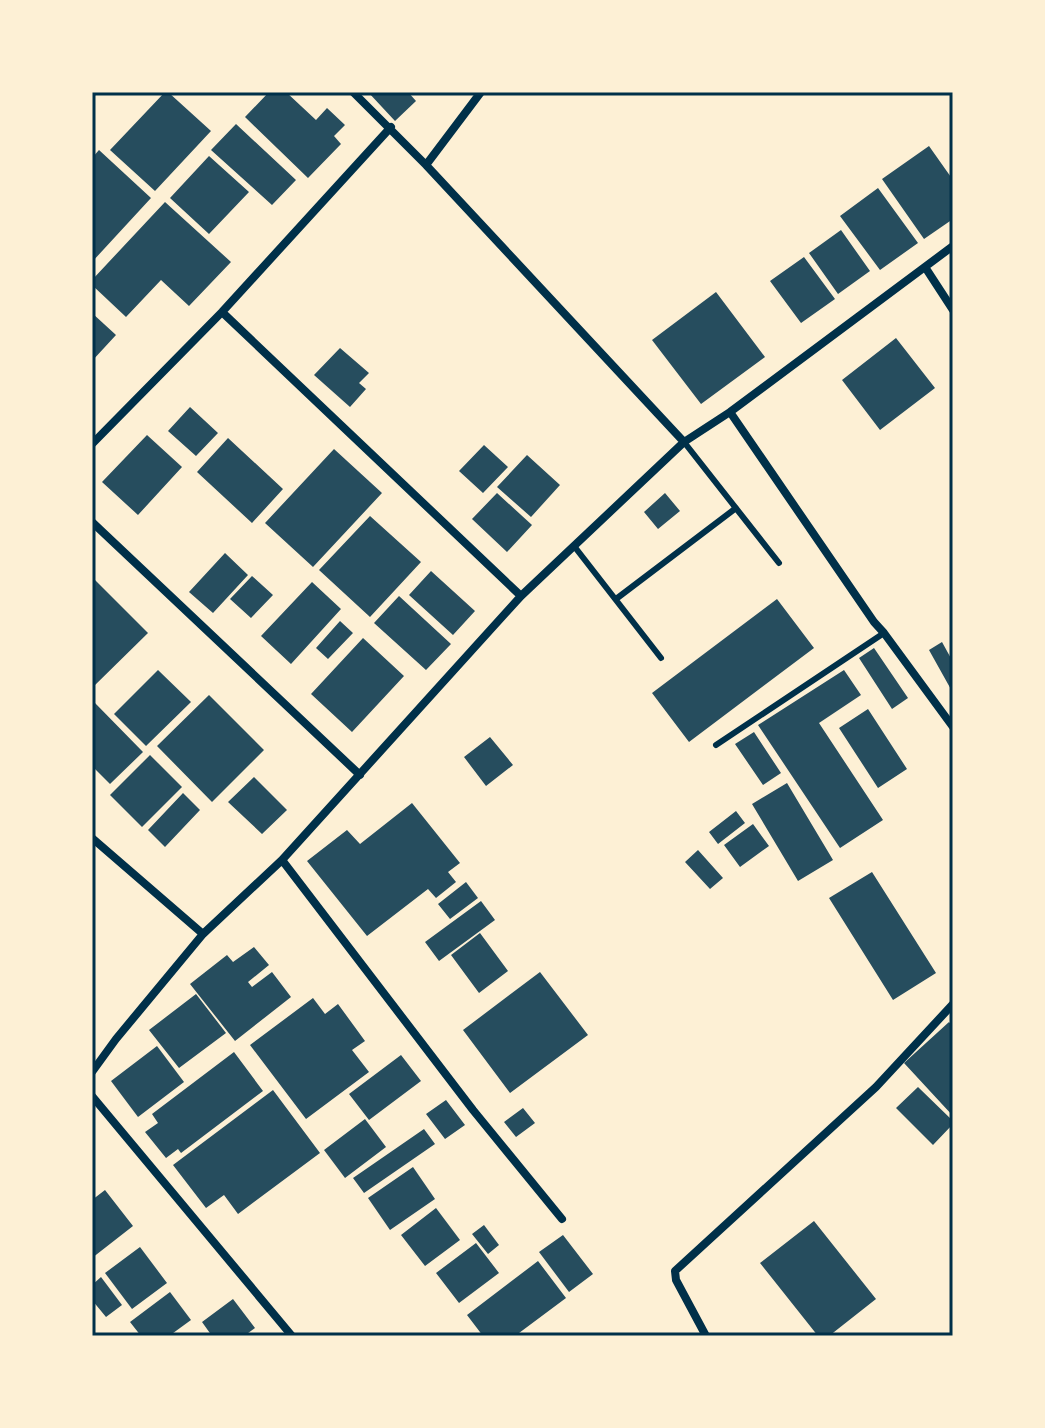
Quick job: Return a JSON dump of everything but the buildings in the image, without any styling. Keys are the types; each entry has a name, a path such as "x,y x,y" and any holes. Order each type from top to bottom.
{"street":[{"path":"353,92 391,127 684,442"},
{"path":"426,165 481,92"},
{"path":"92,444 222,312 391,127"},
{"path":"92,1072 203,934 282,860 521,596 684,442 730,412 953,246"},
{"path":"925,267 953,310"},
{"path":"222,312 521,596"},
{"path":"730,412 874,622 953,727"},
{"path":"92,522 360,775"},
{"path":"92,838 203,934"},
{"path":"282,860 473,1110 562,1219"},
{"path":"706,1336 676,1280 675,1271 876,1087 953,1004"},
{"path":"92,1096 292,1336"}],"lane":[{"path":"684,442 779,563"},
{"path":"616,599 736,508"},
{"path":"574,546 661,658"},
{"path":"716,745 884,633"}]}
